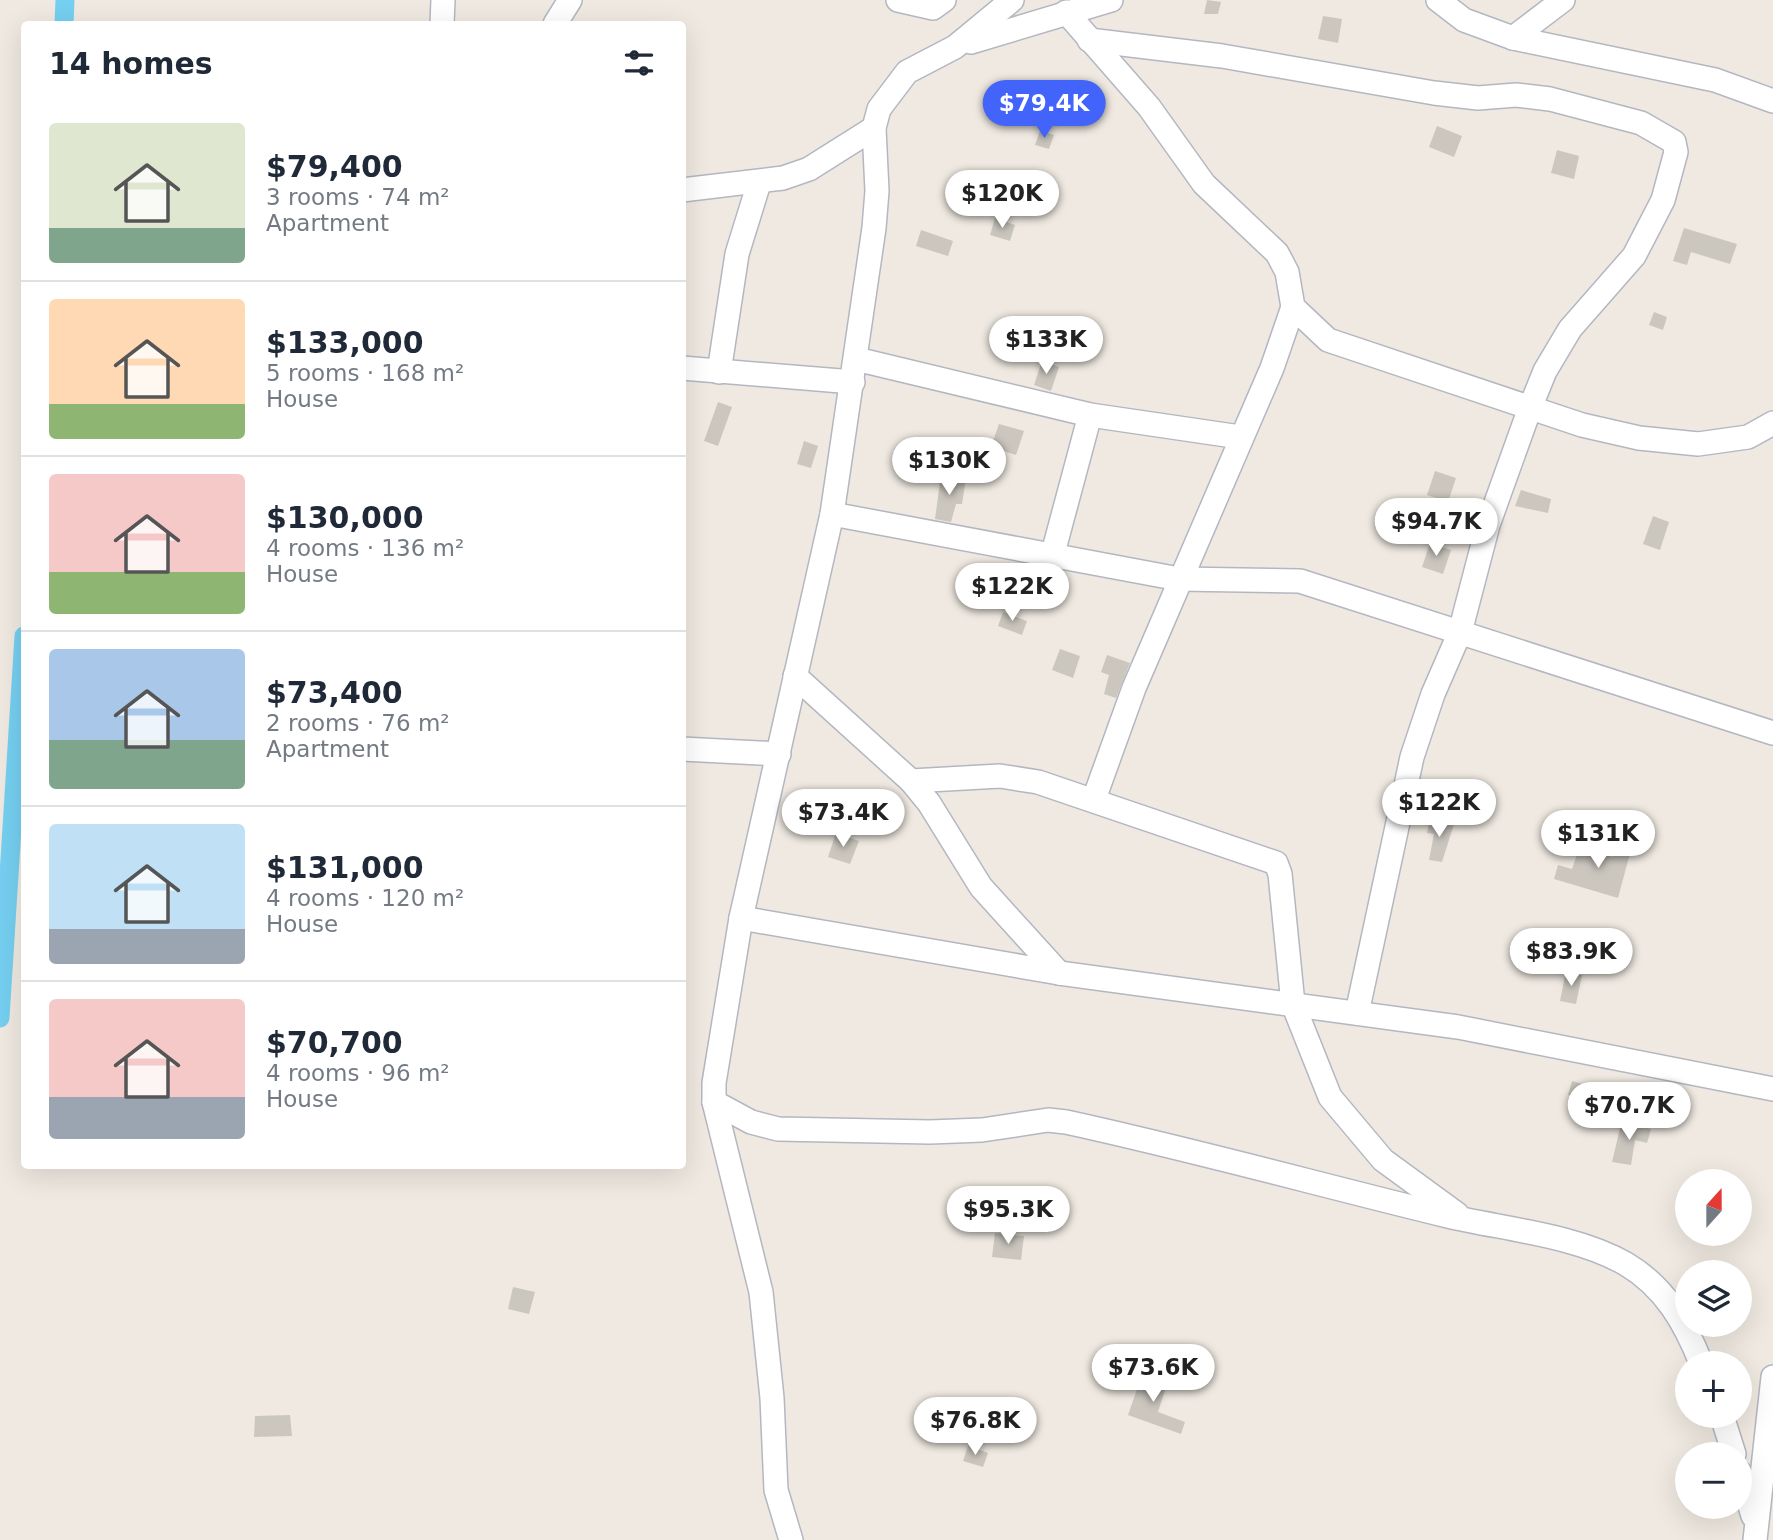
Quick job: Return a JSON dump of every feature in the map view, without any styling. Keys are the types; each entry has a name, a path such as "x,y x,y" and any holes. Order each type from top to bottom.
{"street":[{"path":"442,21 443,0"},
{"path":"557,21 570,0"},
{"path":"898,0 933,8 944,0"},
{"path":"791,1540 776,1490 772,1398 761,1292 714,1102 714,1083 741,918 832,514 874,228 877,191 874,128 879,109 908,72 954,47 1012,0"},
{"path":"954,47 1111,0"},
{"path":"1438,0 1464,20 1513,38 1715,80 1773,101"},
{"path":"1513,38 1563,0"},
{"path":"1066,12 1149,107 1204,184 1277,253 1287,272 1293,307 1272,368 1134,688 1094,799"},
{"path":"1089,40 1222,57 1434,93 1478,98 1516,95 1550,99 1641,122 1674,142 1676,152 1662,200 1634,256 1570,329 1545,371 1530,408 1488,525 1460,632 1433,694 1412,757 1357,1013"},
{"path":"686,190 759,183 809,169 874,128"},
{"path":"719,372 737,254 759,183"},
{"path":"1293,307 1328,340 1582,425 1639,438 1698,444 1748,437 1773,423"},
{"path":"686,368 719,372 855,370 1090,415 1240,437"},
{"path":"1053,553 1090,415"},
{"path":"832,514 1053,553 1179,579 1300,581 1773,733"},
{"path":"795,676 911,781 929,803 981,887 1059,974"},
{"path":"686,750 779,754"},
{"path":"911,781 1000,776 1038,782 1276,863 1280,874 1293,1004 1330,1097 1383,1160 1466,1220"},
{"path":"741,918 1059,974 1458,1027 1773,1089"},
{"path":"714,1102 751,1122 778,1129 930,1132 982,1130 1048,1120 1066,1122 1196,1150 1301,1180 1466,1220 1559,1238 1626,1264 1662,1293 1686,1325 1696,1351"},
{"path":"1761,1520 1773,1377"},
{"path":"1752,1500 1761,1520"}],"building":[{"path":"1207,0 1221,2 1218,14 1204,14"},
{"path":"1323,16 1342,19 1338,43 1318,39"},
{"path":"1437,126 1462,136 1454,157 1429,147"},
{"path":"1040,131 1054,135 1049,149 1035,145"},
{"path":"1557,150 1579,156 1574,179 1551,173"},
{"path":"995,218 1015,225 1010,241 990,235"},
{"path":"1684,228 1737,244 1730,264 1691,252 1687,265 1673,261"},
{"path":"921,230 953,241 948,256 916,246"},
{"path":"1654,312 1667,317 1663,330 1649,325"},
{"path":"1042,361 1059,367 1051,391 1034,385"},
{"path":"718,402 732,407 718,446 704,441"},
{"path":"999,424 1024,431 1016,455 991,447"},
{"path":"804,441 818,446 811,468 797,464"},
{"path":"1435,471 1456,478 1448,502 1427,495"},
{"path":"941,475 966,478 962,504 956,504 951,522 935,519"},
{"path":"1521,490 1551,499 1548,513 1515,506"},
{"path":"1653,516 1669,522 1660,550 1643,544"},
{"path":"1430,543 1451,550 1443,574 1422,567"},
{"path":"1003,612 1027,621 1022,635 998,626"},
{"path":"1060,649 1080,656 1073,678 1052,670"},
{"path":"1107,655 1130,663 1116,698 1104,694 1109,675 1101,672"},
{"path":"1430,819 1454,824 1442,862 1429,860 1434,834 1427,833"},
{"path":"836,833 859,841 850,864 828,857"},
{"path":"1618,841 1632,846 1618,898 1554,879 1558,865 1572,869 1580,846 1613,857"},
{"path":"1566,971 1582,975 1576,1004 1560,1001"},
{"path":"1572,1081 1600,1089 1596,1103 1568,1095"},
{"path":"1622,1120 1651,1129 1647,1143 1635,1140 1631,1165 1612,1162"},
{"path":"995,1233 1024,1236 1021,1260 992,1257"},
{"path":"513,1287 535,1292 529,1314 508,1309"},
{"path":"1143,1372 1168,1381 1158,1412 1185,1422 1181,1434 1128,1415"},
{"path":"290,1415 292,1436 254,1437 255,1416"},
{"path":"968,1446 988,1453 983,1467 963,1461"}],"waterway":[{"path":"64,21 65,0"},
{"path":"0,1018 21,684"}]}
